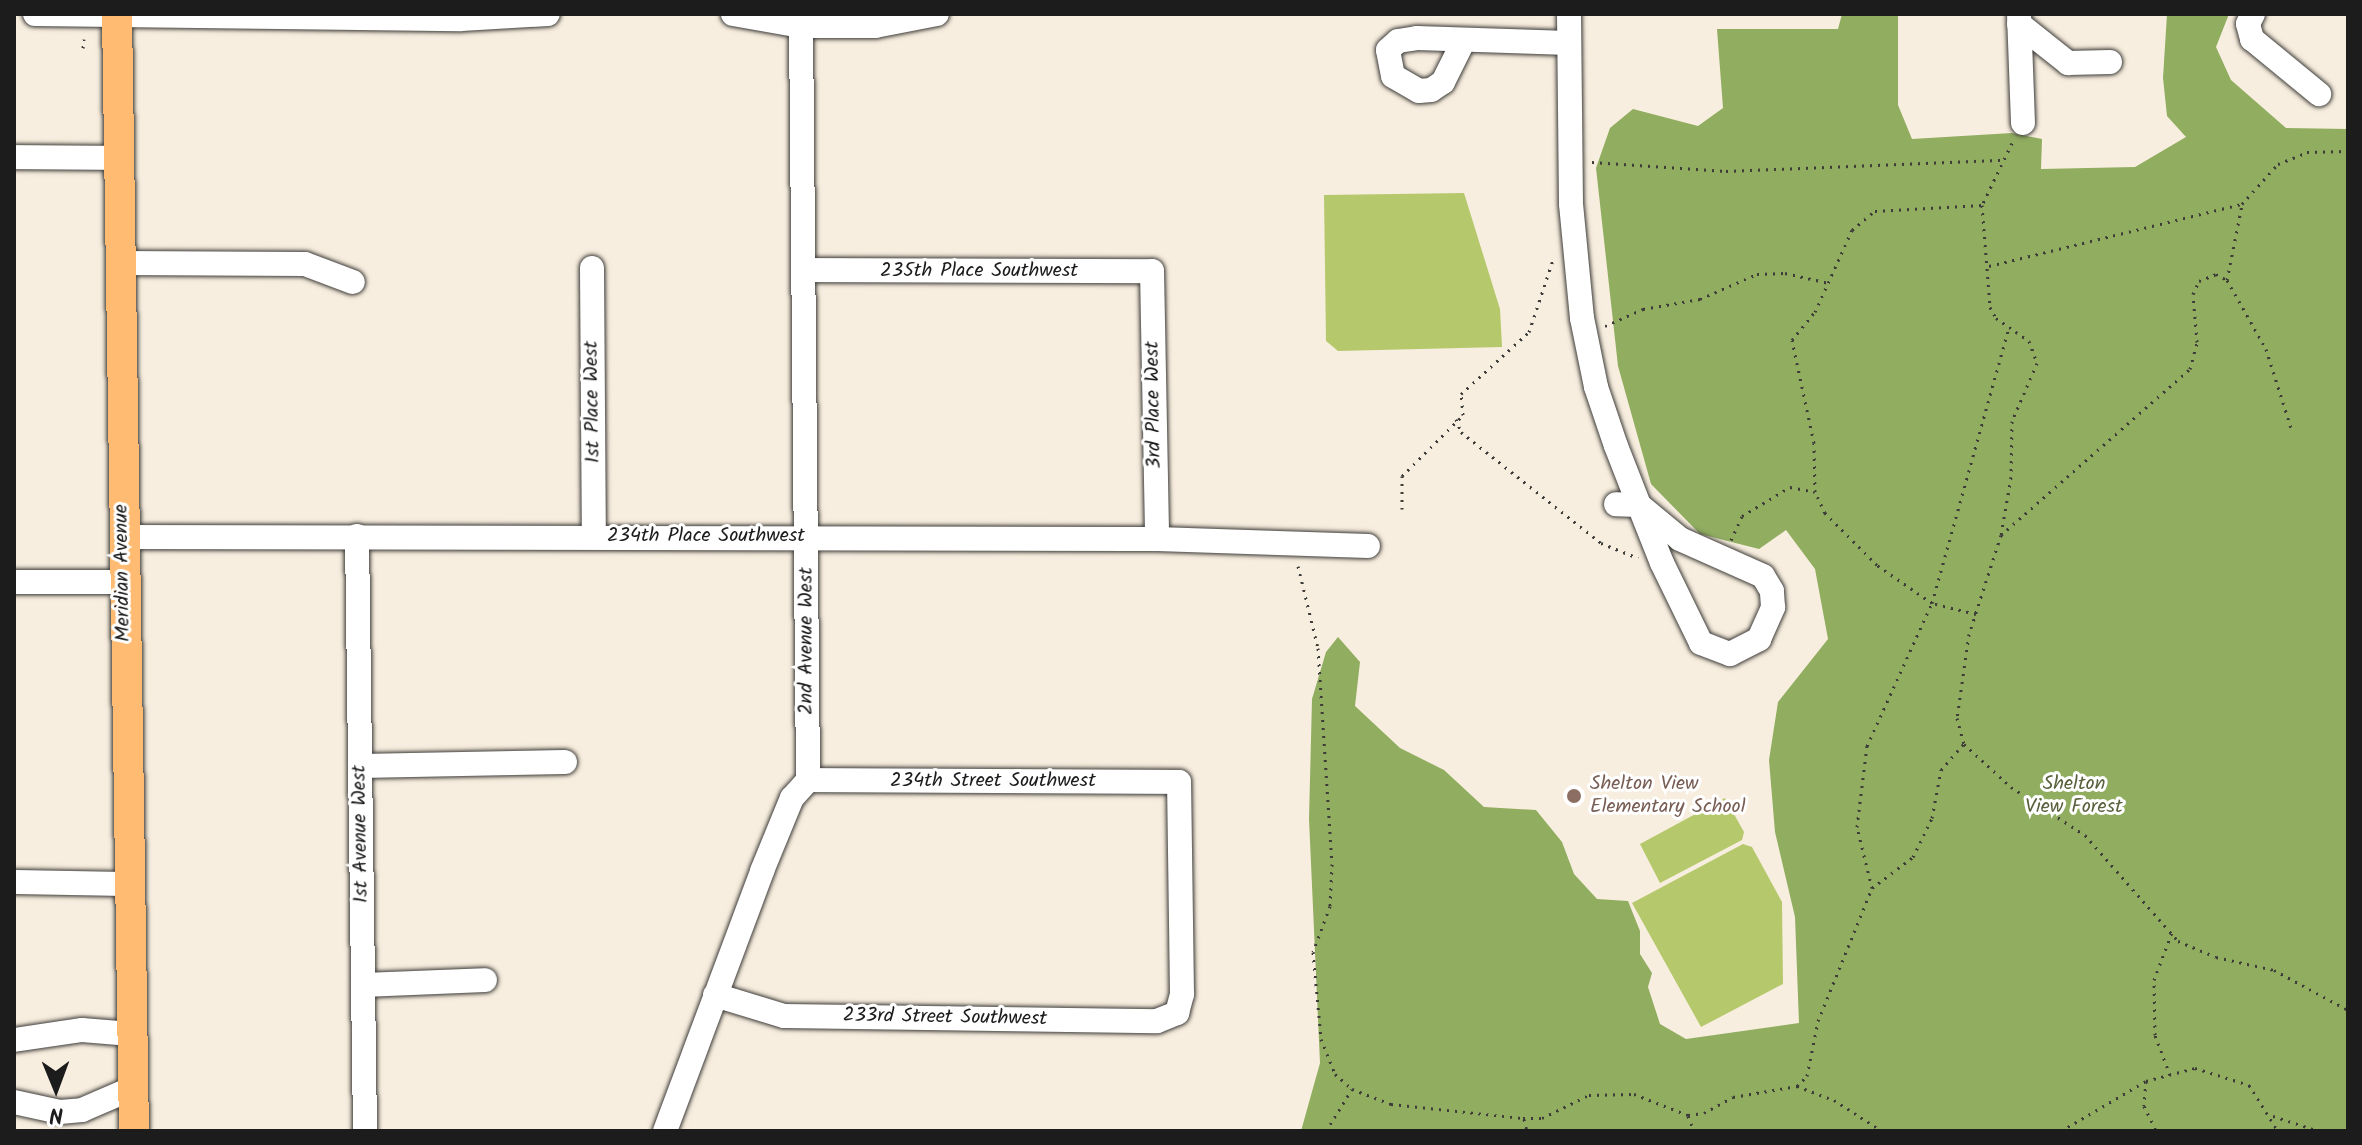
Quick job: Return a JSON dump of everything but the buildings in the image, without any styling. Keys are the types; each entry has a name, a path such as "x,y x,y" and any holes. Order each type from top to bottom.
{"main road":[{"name":"Meridian Avenue","path":"117,14 127,884 134,1131"}],"street":[{"path":"35,14 548,14"},
{"path":"733,14 801,26 875,26 937,14"},
{"path":"1569,14 1570,160 1585,335 1628,505 1701,643 1730,654 1759,639 1773,607 1772,591 1763,576 1680,539 1628,505"},
{"path":"2253,14 2248,24 2252,39 2319,94"},
{"path":"2019,19 2068,63 2110,62"},
{"path":"2019,19 2023,123"},
{"name":"2nd Avenue West","path":"801,26 808,780"},
{"path":"1464,40 1569,43"},
{"path":"14,157 119,158"},
{"path":"120,263 305,264 353,282"},
{"name":"1st Place West","path":"592,268 594,536"},
{"name":"235th Place Southwest","path":"805,270 1152,271"},
{"name":"3rd Place West","path":"1152,271 1157,539"},
{"name":"1st Avenue West","path":"357,536 365,1131"},
{"name":"234th Place Southwest","path":"123,537 807,536 1157,539 1368,546"},
{"path":"14,582 123,582"},
{"path":"360,766 565,762"},
{"path":"665,1131 792,798 808,780"},
{"name":"234th Street Southwest","path":"808,780 1179,782 1182,994 1177,1013"},
{"path":"14,882 127,884"},
{"path":"363,985 485,980"},
{"name":"233rd Street Southwest","path":"715,995 784,1016 1157,1021 1177,1013"},
{"path":"14,1040 54,1032 131,1034"},
{"path":"14,1102 60,1112 82,1110 133,1088"}],"path":[{"path":"83,48 84,39"},
{"path":"2023,123 1982,205 1990,307 2009,328 2029,341 2037,363 2012,421 2011,477 2001,535 1976,614 1957,718 1964,744 2011,787 2085,835 2178,941 2216,957 2274,970 2348,1010"},
{"path":"2227,280 2242,204 2278,164 2307,152 2348,151"},
{"path":"1570,160 1726,171 2004,160"},
{"path":"1989,266 2242,204"},
{"path":"1976,614 1932,603 1877,565 1825,513 1815,492 1814,443 1792,340 1815,312 1852,230 1875,211 1982,205"},
{"path":"1402,509 1402,476 1463,415 1461,394 1529,332 1557,247"},
{"path":"1585,335 1643,309 1700,299 1757,274 1785,273 1829,283"},
{"path":"2001,535 2190,369 2197,342 2193,294 2199,281 2216,274 2227,280 2266,349 2291,428"},
{"path":"1872,888 1857,827 1867,746 1932,603 2009,328"},
{"path":"1456,419 1461,432 1601,543 1642,560"},
{"path":"1722,560 1742,516 1790,487 1815,492"},
{"path":"1289,542 1307,590 1318,648 1332,864 1330,906 1313,952 1314,984 1321,1039 1335,1074 1352,1089 1391,1104 1523,1118 1542,1118 1589,1095 1604,1094 1634,1094 1688,1115 1704,1113 1733,1097 1797,1086 1834,1100 1882,1131"},
{"path":"1797,1086 1807,1076 1818,1021 1872,888 1913,857 1932,818 1941,770 1964,744"},
{"path":"2170,1075 2155,1035 2154,980 2172,932"},
{"path":"2061,1131 2146,1081 2195,1068 2249,1085 2273,1116 2278,1131"},
{"path":"2146,1081 2144,1106 2156,1131"},
{"path":"1326,1131 1352,1089"},
{"path":"1688,1115 1694,1131"},
{"path":"2273,1116 2319,1131"},
{"path":"1523,1118 1527,1131"}],"green space":[{"name":"Shelton View Forest","path":"1842,14 1898,14 1898,105 1912,139 2012,133 2042,139 2041,169 2135,167 2186,137 2167,116 2163,78 2167,14 2229,14 2216,47 2231,80 2286,128 2348,129 2348,1131 1301,1131 1320,1063 1309,819 1312,699 1326,652 1338,637 1360,662 1355,706 1400,748 1444,770 1484,807 1536,810 1562,842 1574,874 1597,899 1628,901 1640,931 1640,954 1652,973 1648,987 1660,1024 1686,1039 1799,1023 1795,917 1775,832 1769,760 1778,702 1828,639 1815,569 1786,530 1759,549 1700,534 1651,484 1618,366 1596,168 1610,128 1633,109 1698,126 1723,108 1717,29 1838,29"},
{"path":"1464,193 1500,309 1502,347 1338,351 1326,341 1324,195"},
{"path":"1725,798 1744,832 1742,840 1660,883 1640,844"},
{"path":"1743,844 1752,847 1782,902 1783,984 1701,1027 1632,903"}],"place":[{"name":"Shelton View Elementary School","path":"1574,796"}]}
